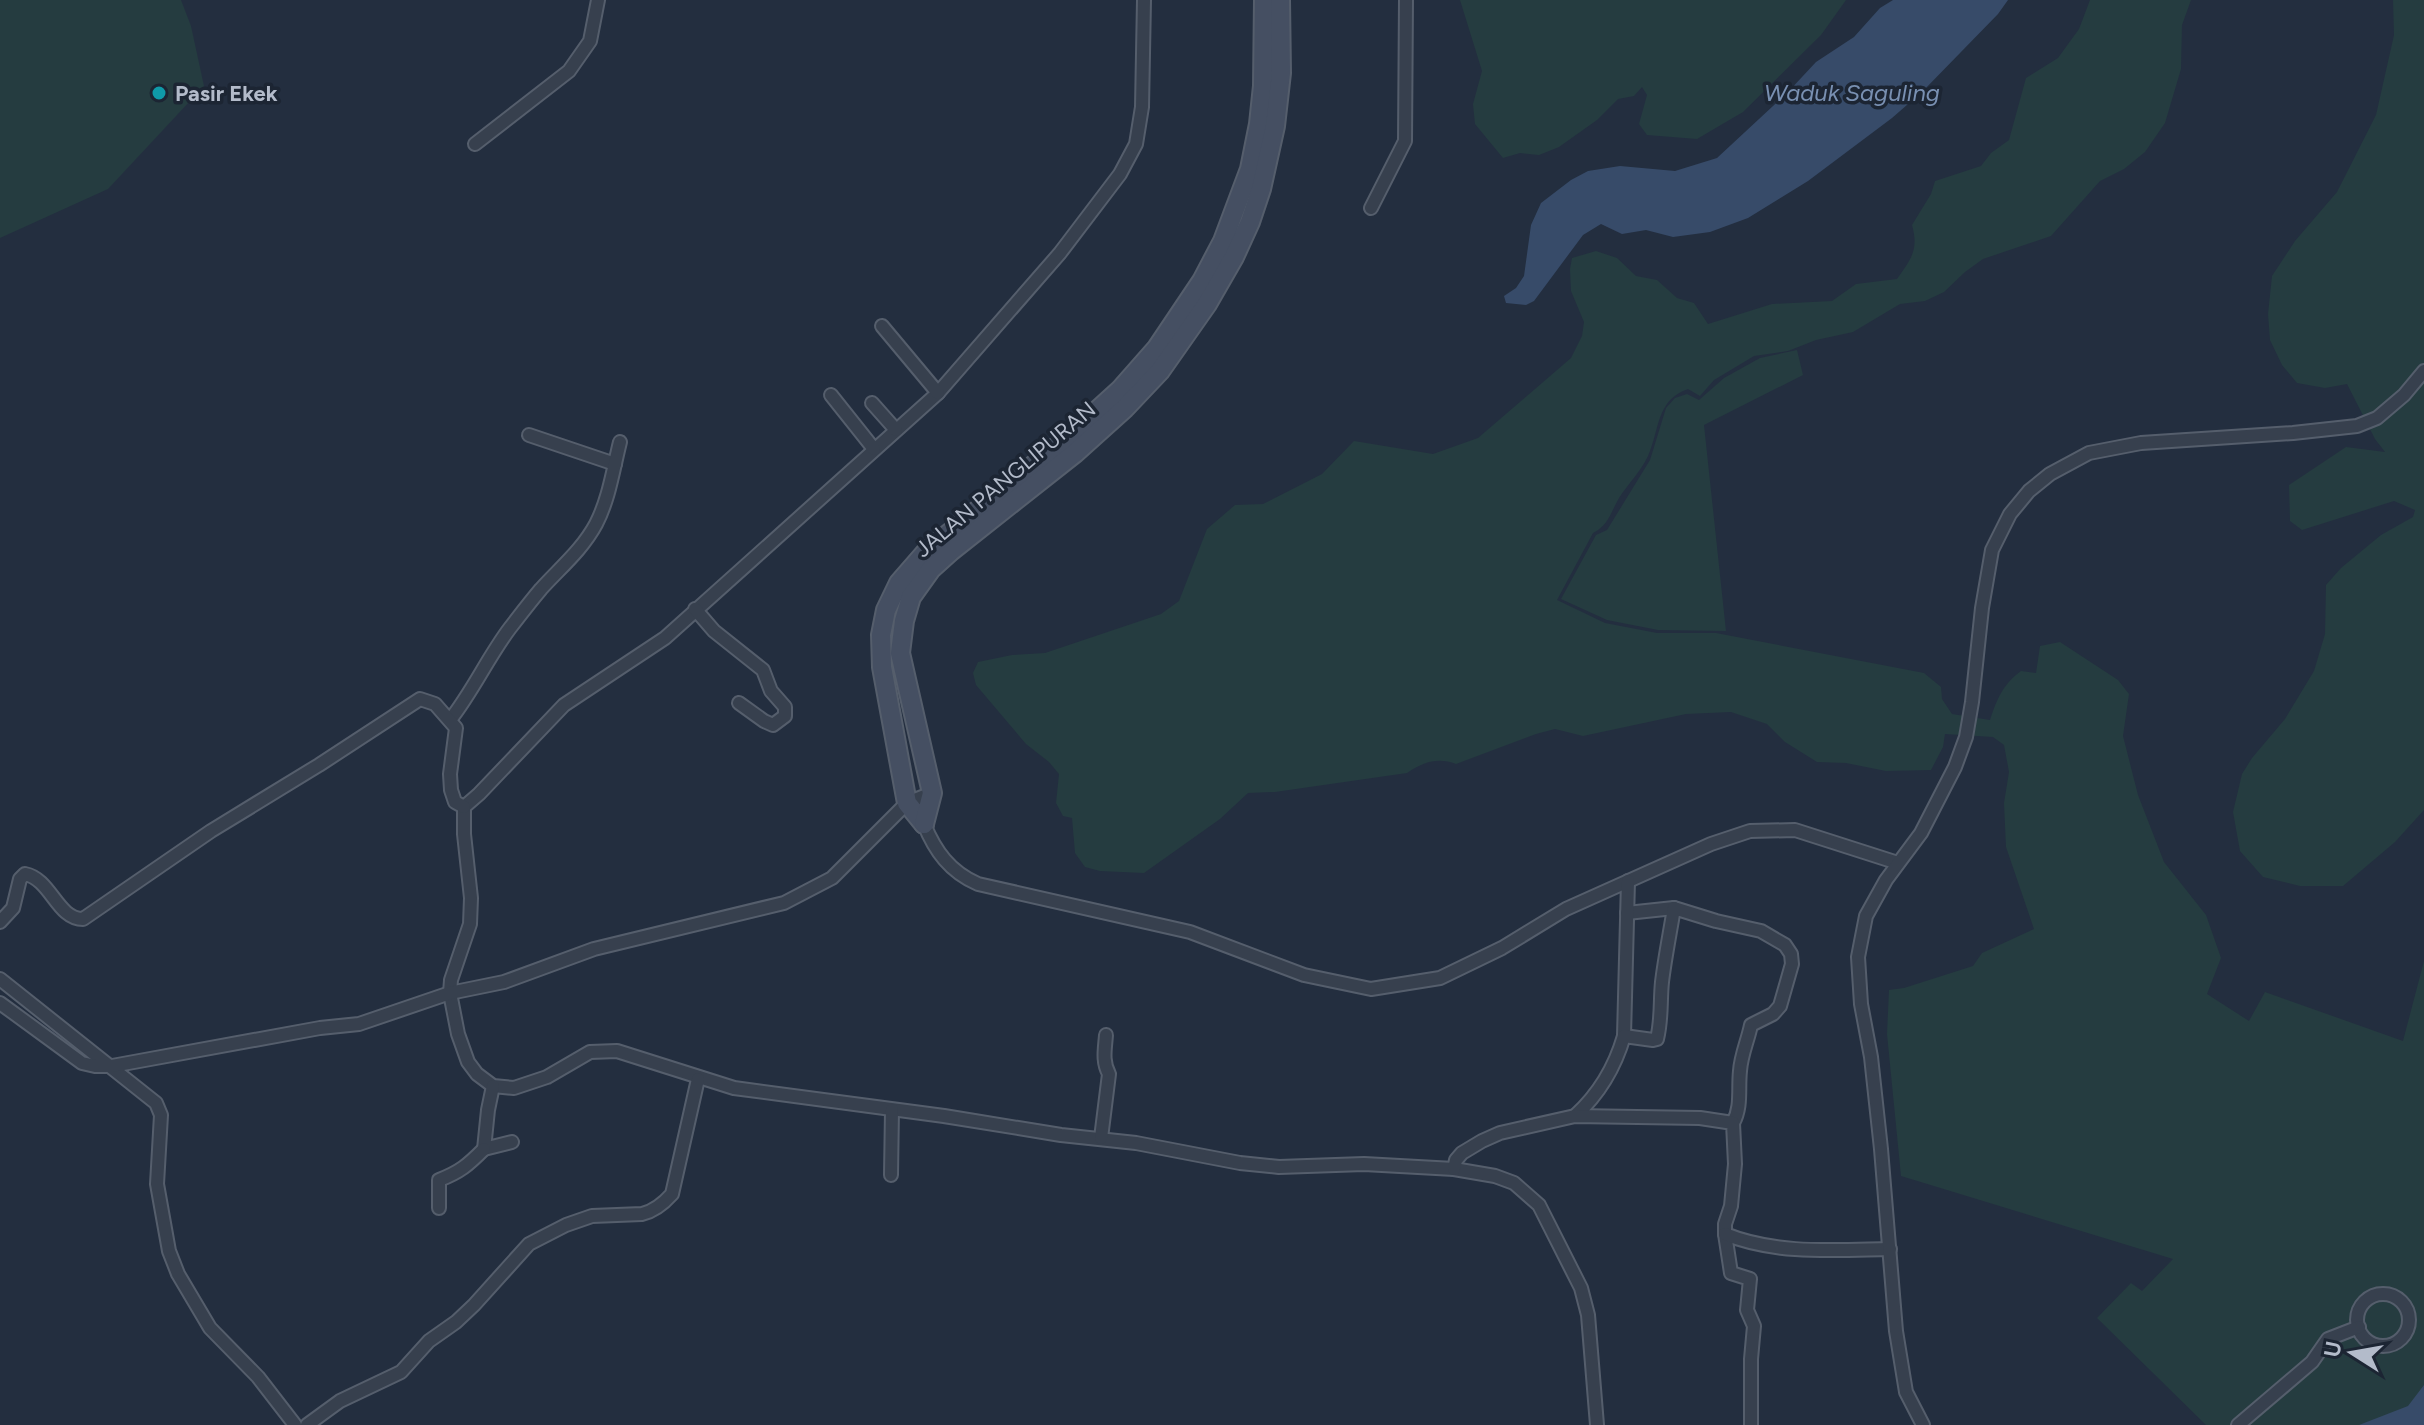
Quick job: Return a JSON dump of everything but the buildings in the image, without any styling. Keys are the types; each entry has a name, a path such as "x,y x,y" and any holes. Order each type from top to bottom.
{"main road":[{"name":"JALAN PANGLIPURAN","path":"924,824 932,793 900,653 911,597 931,569 1070,446 1157,348 1202,281 1223,241 1250,169 1263,86 1264,0"},
{"name":"JALAN PANGLIPURAN","path":"924,824 907,803 882,667 881,635 886,610 899,583 926,552 1144,389 1179,346 1234,257 1261,189 1275,126 1281,73 1280,0"}],"street":[{"path":"475,144 569,71 590,41 598,0"},
{"path":"1144,0 1140,127 1129,158 1060,253 938,393 665,638 564,705 464,807 471,898 470,924 451,980 450,993 458,1034 468,1062 477,1074 493,1086 514,1088 547,1077 590,1052 605,1050 630,1054 698,1079 734,1088 1136,1143 1207,1158 1279,1167 1364,1164 1454,1169 1474,1171 1514,1183 1539,1205 1547,1218 1585,1299 1597,1425"},
{"path":"1371,208 1405,141 1406,0"},
{"path":"882,326 938,393"},
{"path":"1923,1425 1906,1392 1896,1331 1881,1149 1871,1057 1861,1004 1858,957 1866,916 1886,880 1921,833 1966,737 1992,550 2010,514 2029,491 2050,474 2089,453 2141,443 2357,426 2377,418 2404,395 2424,371"},
{"path":"831,395 874,449"},
{"path":"872,403 896,430"},
{"path":"529,435 615,464"},
{"path":"450,720 516,620 589,536 603,509 620,442"},
{"path":"695,609 714,631 763,670 771,691 785,707 785,716 773,725 739,703"},
{"path":"0,922 13,908 20,879 25,874 40,882 70,916 83,919 211,831 415,701 425,699 435,704 456,728 451,790 455,802 464,807"},
{"path":"0,1003 82,1063 95,1066 112,1066 320,1028 359,1024 450,993 504,982 594,949 784,903 832,878 907,803 932,793"},
{"path":"924,824 946,863 962,877 978,884 1190,932 1304,975 1371,989 1440,978 1502,948 1566,909 1711,844 1750,831 1795,830 1898,863"},
{"path":"1575,1116 1607,1079 1624,1036 1628,881"},
{"path":"1627,913 1674,908 1761,931 1785,945 1791,954 1792,964 1780,1006 1773,1014 1751,1025 1740,1071 1738,1110 1733,1123 1735,1164 1725,1234 1731,1273 1750,1279 1747,1310 1754,1326 1751,1425"},
{"path":"1624,1036 1657,1039 1674,908"},
{"path":"0,979 156,1103 161,1115 157,1184 169,1251 178,1274 210,1328 258,1377 295,1425"},
{"path":"1101,1138 1109,1074 1104,1057 1106,1035"},
{"path":"307,1425 340,1401 401,1372 429,1341 474,1305 529,1244 575,1221 592,1216 642,1214 666,1201 672,1194 698,1079"},
{"path":"484,1149 493,1086"},
{"path":"891,1175 892,1110"},
{"path":"1454,1169 1462,1153 1491,1137 1575,1116 1700,1118 1733,1123"},
{"path":"439,1208 439,1180 470,1165 484,1149 512,1142"},
{"path":"1725,1234 1752,1243 1804,1250 1890,1249"},
{"path":"2382,1293 2402,1301 2410,1320 2401,1339 2389,1345 2376,1345 2359,1327 2358,1315 2363,1303 2382,1293"},
{"path":"2410,1320 2424,1325"},
{"path":"2238,1425 2312,1362 2328,1339 2359,1327"}],"green space":[{"path":"0,0 181,0 191,26 204,86 108,189 0,238"},
{"path":"1460,0 1846,0 1821,35 1743,112 1697,139 1647,135 1639,124 1647,95 1642,87 1634,96 1618,99 1597,120 1559,147 1539,155 1520,153 1503,158 1475,124 1473,104 1482,71"},
{"path":"2090,0 2191,0 2182,25 2181,69 2165,123 2145,152 2124,169 2100,181 2051,236 1983,259 1944,292 1925,301 1900,304 1853,332 1816,340 1788,351 1754,356 1714,380 1700,396 1688,389 1670,400 1660,416 1645,462 1619,498 1606,523 1593,533 1557,600 1605,623 1657,633 1716,633 1924,673 1941,687 1942,699 1952,714 1990,720 1998,699 2010,681 2021,671 2036,673 2040,646 2060,642 2118,680 2129,694 2123,736 2138,795 2164,862 2206,915 2221,958 2207,994 2249,1021 2265,992 2403,1041 2424,961 2424,1425 2206,1425 2097,1318 2131,1283 2142,1291 2173,1259 1901,1176 1887,1034 1889,990 1973,966 1982,953 2034,929 2006,847 2004,803 2009,772 2004,745 1993,737 1945,734 1943,747 1931,770 1886,771 1846,763 1817,762 1785,742 1767,724 1731,712 1686,714 1583,736 1555,729 1456,764 1437,761 1425,763 1407,773 1248,793 1220,819 1144,873 1100,871 1085,867 1075,853 1072,818 1063,816 1056,803 1059,774 1026,744 976,685 973,673 978,662 1012,655 1045,653 1161,614 1179,601 1207,529 1235,505 1263,504 1322,474 1354,441 1433,454 1478,438 1571,358 1582,336 1584,322 1571,291 1572,258 1596,251 1617,258 1636,276 1657,280 1677,298 1694,303 1708,324 1772,304 1832,301 1856,284 1897,279 1912,254 1915,241 1912,225 1931,194 1935,181 1981,166 1991,153 2009,140 2026,78 2058,58 2079,29"},
{"path":"2393,0 2424,0 2424,810 2395,842 2343,886 2300,886 2263,877 2240,851 2233,812 2242,774 2285,719 2314,671 2325,634 2326,585 2341,568 2381,535 2413,517 2415,510 2394,501 2302,530 2290,521 2289,485 2346,447 2385,452 2347,384 2325,388 2297,383 2282,365 2270,340 2268,314 2272,276 2295,241 2337,192 2376,115 2394,35"},
{"path":"1797,350 1803,375 1704,425 1726,631 1658,630 1607,620 1561,599 1596,535 1607,530 1650,460 1666,408 1675,398 1687,394 1699,400 1724,378 1760,358"}],"water":[{"name":"Waduk Saguling","path":"1893,0 2008,0 1923,91 1892,118 1808,181 1748,218 1710,232 1673,237 1646,230 1622,234 1601,224 1583,235 1534,301 1526,305 1506,303 1504,296 1516,288 1524,276 1531,225 1541,203 1588,171 1620,166 1675,171 1717,158 1816,62 1854,37 1880,8"},
{"path":"2424,1385 2424,1425 2359,1425 2408,1406"}],"place":[{"name":"Pasir Ekek","path":"159,93"}]}
